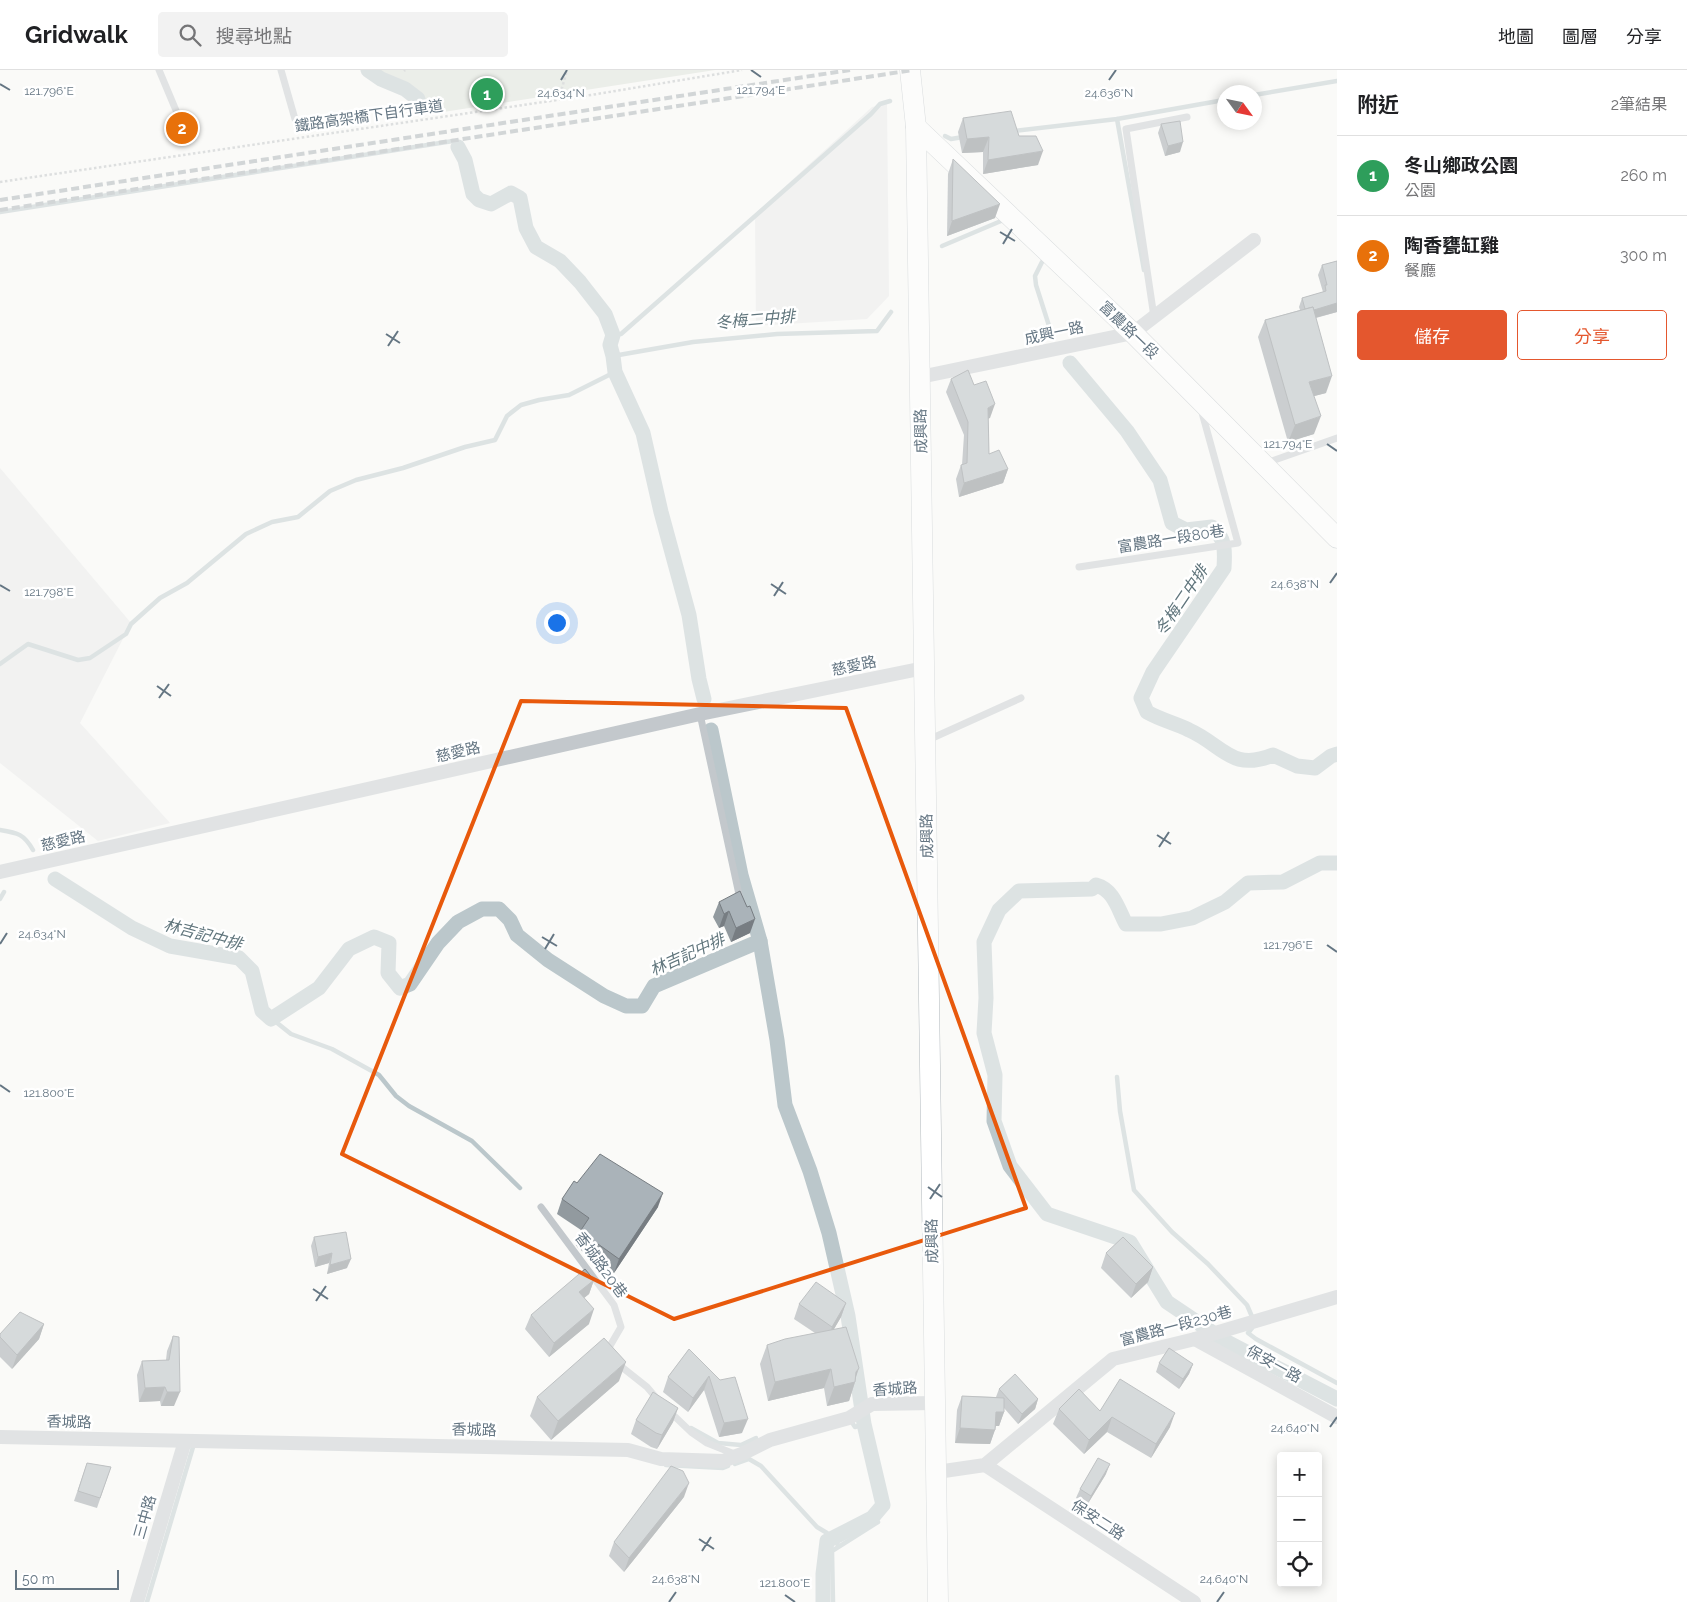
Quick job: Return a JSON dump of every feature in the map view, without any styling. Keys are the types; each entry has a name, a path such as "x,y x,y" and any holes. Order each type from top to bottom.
{"street":[{"name":"成興路","path":"910,70 916,128 938,1602"},
{"name":"富農路一段","path":"916,128 1133,334 1337,538"},
{"name":"成興一路","path":"920,377 1133,334 1254,240"},
{"name":"慈愛路","path":"0,872 700,714 924,668"},
{"name":"富農路一段230巷","path":"985,1465 1113,1359 1195,1339 1337,1296"},
{"name":"保安一路","path":"1195,1339 1337,1417"},
{"name":"香城路","path":"0,1437 628,1450 661,1459 723,1461 770,1440 850,1418 872,1404 935,1403"},
{"name":"三中路","path":"137,1602 184,1441"},
{"path":"937,1472 985,1465"},
{"name":"保安二路","path":"985,1465 1194,1602"}],"lane":[{"path":"159,70 188,139"},
{"path":"281,70 295,119"},
{"path":"1154,317 1126,129 1187,117"},
{"name":"富農路一段80巷","path":"1079,567 1238,543 1198,398"},
{"path":"1264,464 1337,438"},
{"path":"925,741 1021,698"},
{"path":"700,714 741,902"},
{"name":"香城路20巷","path":"541,1207 614,1305 621,1327 606,1353 647,1387 690,1432 707,1443 737,1455"}],"path":[{"path":"559,99 567,70"},
{"name":"鐵路高架橋下自行車道","path":"0,182 742,70"}],"highlighted area":[{"path":"521,701 846,708 1026,1208 674,1319 342,1154"}],"shaded area":[{"path":"376,70 715,70 443,112 408,87"},
{"path":"887,104 889,296 867,319 756,326 755,214 872,107"},
{"path":"0,468 131,623 80,723 170,823 98,841 0,763"}],"building":[{"path":"1011,111 1019,136 1036,136 1043,151 988,160 989,137 967,139 963,118"},
{"path":"1180,121 1183,142 1168,146 1161,124"},
{"path":"953,159 1000,204 952,221"},
{"path":"1337,261 1337,303 1314,310 1313,307 1305,309 1302,298 1326,291 1325,285 1327,285 1322,265"},
{"path":"1313,307 1332,376 1309,382 1321,416 1295,425 1265,320"},
{"path":"968,370 974,385 986,381 995,404 988,408 989,454 999,450 1008,469 964,483 961,465 967,463 968,422 951,379"},
{"path":"740,891 747,907 750,906 755,919 736,928 729,911 724,914 719,902"},
{"path":"600,1154 663,1193 619,1259 584,1234 581,1230 589,1218 562,1199 574,1181 577,1183"},
{"path":"346,1232 351,1259 330,1265 332,1253 318,1257 314,1237"},
{"path":"1123,1237 1153,1267 1136,1284 1106,1253"},
{"path":"585,1269 594,1280 579,1292 594,1309 554,1343 531,1315"},
{"path":"816,1282 846,1303 832,1327 799,1304"},
{"path":"20,1312 44,1324 17,1355 0,1337 0,1334"},
{"path":"846,1327 859,1368 856,1372 855,1382 834,1387 831,1369 775,1382 767,1345 785,1339"},
{"path":"173,1336 179,1337 180,1392 167,1392 165,1387 145,1388 142,1361 169,1360"},
{"path":"604,1338 626,1362 558,1421 537,1397"},
{"path":"1169,1348 1193,1364 1183,1379 1159,1363"},
{"path":"689,1349 720,1380 735,1377 748,1419 724,1423 709,1376 693,1398 668,1377"},
{"path":"1015,1374 1038,1399 1022,1414 999,1389"},
{"path":"1120,1379 1175,1413 1156,1444 1112,1417 1089,1440 1059,1409 1079,1389 1100,1411"},
{"path":"653,1392 678,1408 662,1435 636,1420"},
{"path":"962,1396 1004,1398 1004,1412 996,1412 995,1430 960,1428"},
{"path":"1098,1458 1110,1464 1091,1496 1080,1489"},
{"path":"87,1463 111,1467 100,1498 78,1491"},
{"path":"671,1466 683,1471 689,1483 629,1558 614,1542"}],"waterway":[{"path":"368,70 381,79 405,89 418,99"},
{"path":"1262,94 1337,81"},
{"path":"613,335 621,334 871,114 880,104 890,101"},
{"path":"1013,131 1117,119 1217,101"},
{"path":"1117,119 1144,270"},
{"path":"945,136 951,139 963,137"},
{"path":"0,212 453,141"},
{"path":"458,147 465,160 473,194 479,200 491,204 511,193 520,198 526,228 536,247 560,261 580,282 605,314 613,335 610,345 615,372 643,433 661,512 689,615 704,699"},
{"name":"冬梅二中排","path":"942,246 1001,221"},
{"name":"冬梅二中排","path":"1042,262 1035,276 1036,285 1051,332"},
{"name":"冬梅二中排","path":"613,356 693,342 777,334 877,331 891,312"},
{"name":"冬梅二中排","path":"1070,363 1127,431 1160,480 1172,523 1186,530 1212,527 1217,531 1224,546 1224,568 1153,672 1141,698 1147,712 1201,736 1237,759 1259,759 1273,755 1297,766 1315,768 1331,756 1337,754"},
{"path":"0,664 28,644 78,660 90,658 126,634 131,624 160,598 187,583 246,534 272,522 298,517 330,491 356,480 403,468 465,447 495,440 507,416 521,405 569,395 615,372"},
{"path":"711,730 741,875 760,941 777,1040 785,1105 810,1171 829,1233 848,1316 864,1424 883,1505 872,1518 827,1541 823,1574 823,1602"},
{"name":"林吉記中排","path":"0,830 20,835 33,850"},
{"path":"1337,863 1320,863 1283,882 1248,883 1225,902 1192,918 1161,924 1126,924 1111,896 1102,887 1096,885 1092,889 1019,891 999,910 984,942 986,998 984,1033 995,1075 994,1121 1010,1166 1047,1214 1130,1242 1167,1302 1225,1341 1337,1399"},
{"name":"林吉記中排","path":"55,879 132,928 170,946 239,958 252,971 262,1011 271,1019 319,988 349,949 374,937 389,943 388,973 400,988 410,984 438,943 458,922 482,909 499,909 510,920 517,935 548,960 604,996 626,1006 642,1006 654,986 760,941"},
{"path":"0,899 4,892"},
{"path":"276,1022 291,1034 332,1049 379,1075 396,1096 409,1106 472,1141 520,1188"},
{"path":"1117,1077 1120,1111 1134,1190 1172,1232 1208,1264 1247,1305 1253,1319"},
{"path":"1252,1328 1248,1333 1256,1339 1337,1383"},
{"path":"853,1424 855,1427 864,1424"},
{"path":"691,1428 718,1443 741,1445 756,1438"},
{"path":"147,1602 193,1447"},
{"path":"735,1464 749,1459 761,1466 817,1527 827,1533 839,1546"},
{"path":"666,1465 723,1468 728,1466"},
{"path":"833,1602 832,1551 878,1522"}],"railway":[{"path":"0,200 850,70"},
{"path":"0,210 913,70"}],"place":[{"name":"冬山鄉政公園","path":"487,94"},
{"name":"陶香甕缸雞","path":"182,128"}]}
